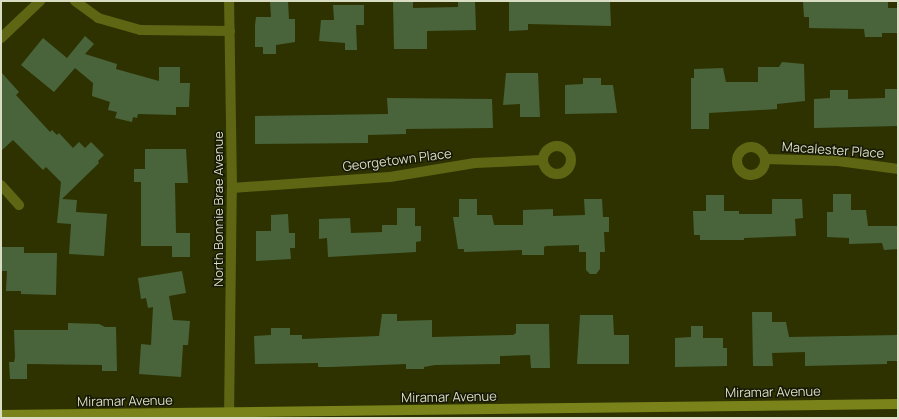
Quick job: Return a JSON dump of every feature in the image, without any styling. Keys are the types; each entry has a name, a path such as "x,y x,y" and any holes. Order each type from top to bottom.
{"street":[{"path":"1,38 40,1"},
{"path":"75,1 98,18 140,30 230,31"},
{"name":"North Bonnie Brae Avenue","path":"229,415 232,188 230,1"},
{"name":"Macalester Place","path":"766,159 838,161 898,169"},
{"name":"Georgetown Place","path":"232,188 390,177 475,163 542,160"},
{"path":"1,186 20,205"},
{"name":"Miramar Avenue","path":"1,415 229,415 898,404"}],"building":[{"path":"270,1 288,1 289,19 295,19 295,42 276,45 276,54 263,54 263,47 255,47 256,17 271,17"},
{"path":"393,1 413,1 413,8 458,7 458,1 475,1 476,30 427,31 427,49 394,49"},
{"path":"509,1 610,1 611,26 528,24 528,30 509,31"},
{"path":"888,1 888,8 898,8 898,33 882,33 882,37 865,37 864,29 809,28 809,17 804,17 803,2"},
{"path":"333,5 364,5 364,25 356,25 357,50 345,50 345,43 319,41 321,20 334,20"},
{"path":"85,36 94,44 85,54 117,64 116,69 159,81 159,67 180,67 180,83 190,83 189,107 176,107 176,115 138,114 137,118 133,117 132,122 115,118 117,112 108,110 110,102 92,96 93,83 75,68 54,92 21,65 43,38 67,58"},
{"path":"782,62 804,64 805,101 777,104 777,109 709,113 709,129 691,129 691,78 694,78 694,69 723,68 726,82 758,82 758,67 779,67"},
{"path":"1,72 19,92 16,95 50,132 52,130 57,135 59,133 73,148 79,142 85,148 91,142 104,155 98,161 99,163 62,199 77,200 76,212 107,214 104,256 69,254 71,224 57,223 61,182 46,167 43,170 13,140 1,151"},
{"path":"506,73 538,73 540,117 520,117 520,104 503,105"},
{"path":"583,78 601,78 601,85 613,85 617,113 565,114 565,85 583,84"},
{"path":"885,89 898,89 898,126 814,128 814,99 830,98 830,90 848,90 848,99 885,98"},
{"path":"387,98 492,99 493,128 406,129 406,134 368,135 368,143 255,144 255,116 388,114"},
{"path":"145,149 186,149 188,183 175,183 176,233 190,233 190,257 172,257 172,246 141,246 141,182 134,182 134,169 145,169"},
{"path":"833,194 851,194 851,210 866,210 868,226 898,226 898,249 884,250 882,243 849,244 849,238 827,237 827,212 833,212"},
{"path":"706,195 724,195 724,211 739,211 739,214 772,214 772,199 802,199 803,218 795,219 796,236 744,238 744,240 700,240 700,235 694,235 693,211 706,211"},
{"path":"459,199 477,199 477,215 492,215 494,225 523,225 523,210 553,209 553,216 585,215 584,199 602,199 603,217 609,217 609,232 604,232 605,252 600,252 600,269 596,274 590,274 586,270 586,252 579,252 579,245 546,246 544,247 544,255 522,255 522,250 464,252 464,249 458,249 453,217 459,217"},
{"path":"397,208 415,208 415,226 421,226 421,241 416,242 416,252 328,257 327,238 319,239 319,219 350,218 351,233 382,232 382,225 397,225"},
{"path":"288,214 289,233 295,233 295,248 290,248 291,259 256,261 256,231 271,231 271,215"},
{"path":"1,247 24,247 24,253 57,253 56,295 21,294 21,291 6,291 7,271 1,271"},
{"path":"182,271 186,293 169,296 173,320 190,321 188,345 183,345 181,377 139,374 141,344 151,345 153,307 148,308 146,298 141,299 138,278"},
{"path":"752,312 772,312 772,322 786,322 789,337 898,335 898,361 887,361 887,364 805,366 805,352 772,353 773,366 753,366"},
{"path":"382,314 397,314 397,321 432,320 432,337 513,335 516,333 516,324 549,324 550,368 531,368 530,355 500,356 500,364 435,365 424,367 424,369 406,369 406,364 318,367 318,363 255,364 254,336 271,335 271,328 290,328 290,335 302,335 302,339 379,336"},
{"path":"580,315 613,315 614,335 629,335 629,364 577,364"},
{"path":"68,323 99,324 105,327 116,327 117,371 102,371 102,365 27,364 27,379 10,379 9,362 14,362 15,357 14,330 68,330"},
{"path":"691,326 703,326 703,338 723,338 723,348 727,348 727,366 675,367 675,338 691,337"}]}
